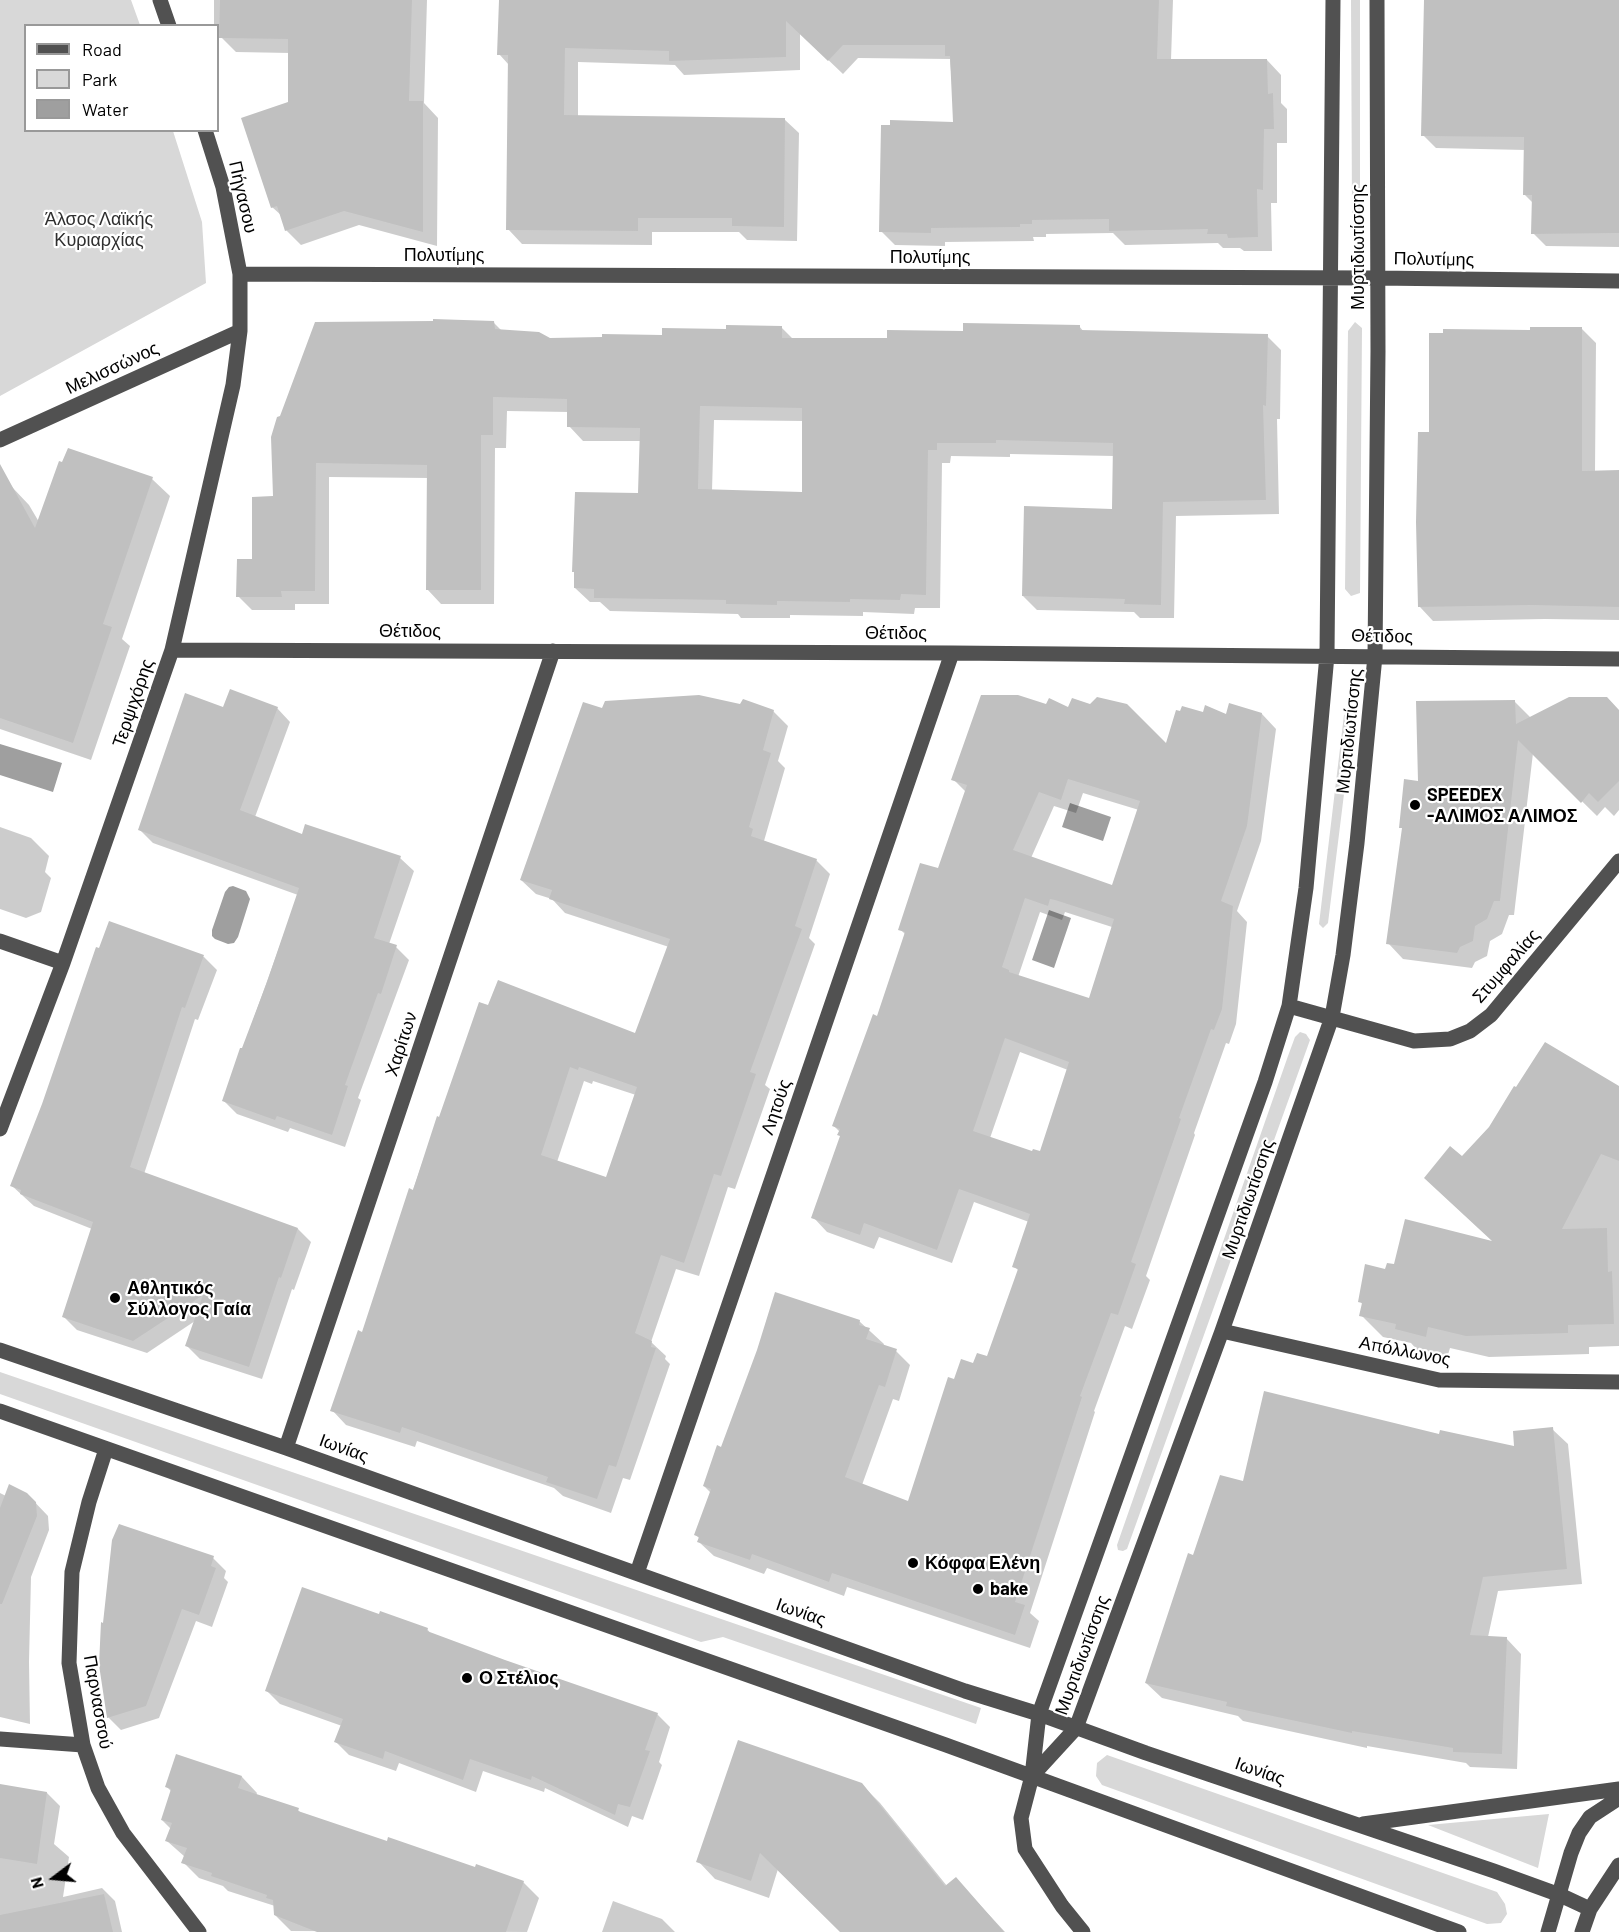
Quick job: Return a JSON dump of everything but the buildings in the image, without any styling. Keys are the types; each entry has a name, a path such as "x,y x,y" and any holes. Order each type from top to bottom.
{"street":[{"path":"160,0 168,24"},
{"name":"Μυρτιδιωτίσσης","path":"1032,1776 1039,1714 1199,1270 1265,1082 1289,1006 1306,888 1327,655 1333,0"},
{"name":"Μυρτιδιωτίσσης","path":"1032,1776 1077,1728 1222,1331 1332,1017 1343,955 1357,843 1376,656 1377,0"},
{"name":"Πήγασου","path":"206,132 223,187 240,274"},
{"name":"Πολυτίμης","path":"240,274 1619,281"},
{"name":"Τερψιχόρης","path":"0,1129 63,963 172,650 233,385 240,331 240,274"},
{"name":"Μελισσώνος","path":"0,440 240,331"},
{"name":"Θέτιδος","path":"172,650 1327,655 1619,659"},
{"name":"Χαρίτων","path":"286,1448 553,651"},
{"name":"Λητούς","path":"637,1573 952,653"},
{"name":"Στυμφαλίας","path":"1289,1006 1414,1041 1443,1040 1470,1031 1491,1015 1619,861"},
{"path":"0,941 63,963"},
{"name":"Απόλλωνος","path":"1222,1331 1439,1380 1619,1382"},
{"name":"Ιωνίας","path":"0,1350 286,1448 932,1679 1360,1825 1560,1896 1590,1909"},
{"path":"0,1411 1032,1776 1459,1932"},
{"name":"Παρνασσού","path":"106,1449 72,1572 69,1663 82,1745 98,1788 123,1833 199,1932"},
{"path":"0,1739 82,1745"},
{"path":"1032,1776 1021,1818 1025,1849 1062,1906 1083,1932"},
{"path":"1360,1825 1619,1789"},
{"path":"1548,1932 1579,1833 1590,1816 1619,1798"},
{"path":"1582,1932 1590,1909 1619,1865"}],"green space":[{"name":"Άλσος Λαϊκής Κυριαρχίας","path":"0,0 131,0 140,24 24,24 24,132 173,132 202,222 206,283 0,396"},
{"path":"1351,0 1360,0 1360,213 1355,217 1352,212"},
{"path":"1355,322 1362,328 1360,593 1351,596 1345,589 1348,331"},
{"path":"1350,712 1353,719 1328,923 1323,928 1319,924 1344,715"},
{"path":"1300,1032 1306,1034 1310,1040 1127,1549 1118,1550 1117,1545 1288,1056 1295,1037"},
{"path":"0,1372 981,1708 976,1724 723,1637 701,1642 0,1394"},
{"path":"1107,1755 1497,1892 1505,1904 1507,1914 1501,1923 1487,1924 1102,1785 1096,1776 1097,1763"},
{"path":"1549,1814 1538,1868 1428,1825"}],"water":[{"path":"0,744 62,763 53,792 0,775"},
{"path":"1070,803 1111,817 1103,841 1062,827"},
{"path":"233,886 246,891 250,899 238,937 234,943 228,944 215,939 212,936 212,930 225,892"},
{"path":"1049,910 1071,918 1054,968 1032,960"}],"place":[{"name":"SPEEDEX -ΑΛΙΜΟΣ ΑΛΙΜΟΣ","path":"1415,805"},
{"name":"Αθλητικός Σύλλογος Γαία","path":"115,1298"},
{"name":"Κόφφα Ελένη","path":"913,1563"},
{"name":"bake","path":"978,1589"},
{"name":"Ο Στέλιος","path":"467,1678"}]}
